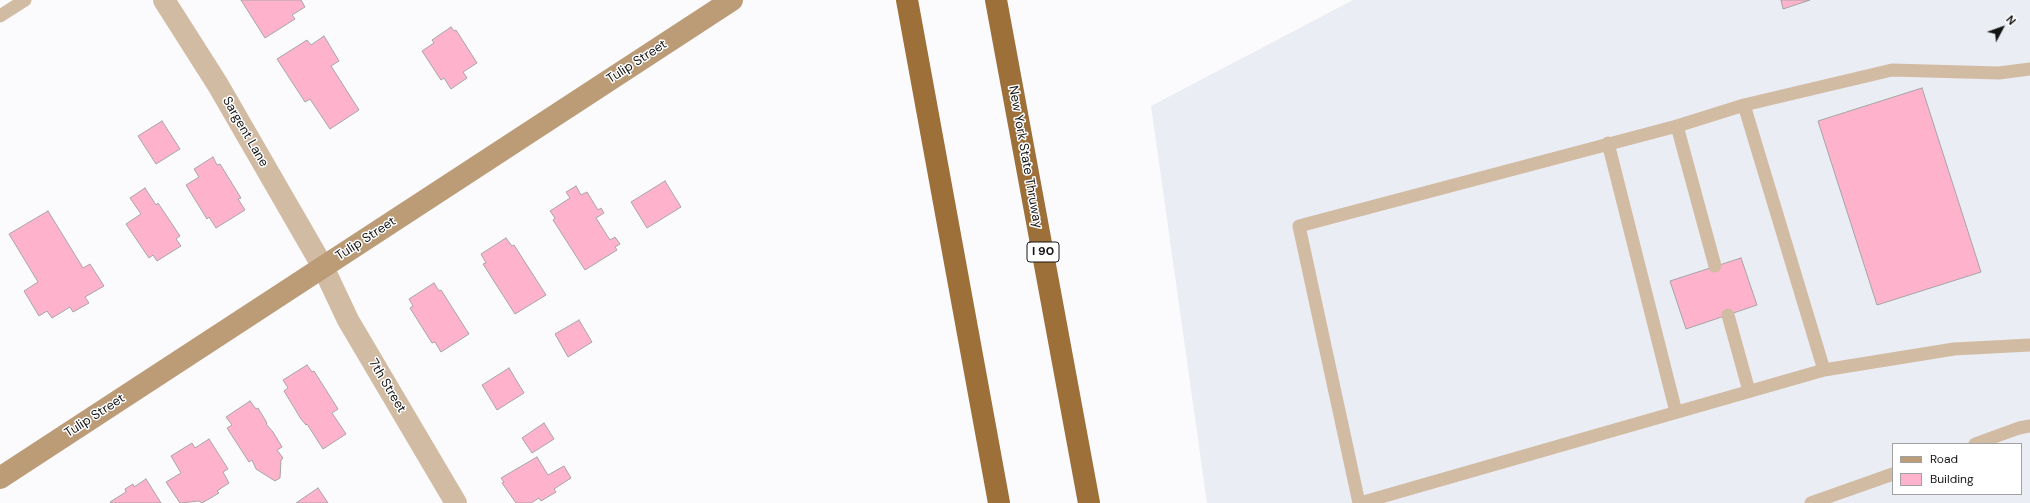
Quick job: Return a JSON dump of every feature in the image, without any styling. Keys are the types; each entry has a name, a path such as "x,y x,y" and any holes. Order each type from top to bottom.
{"highway":[{"path":"907,0 999,503"},
{"name":"New York State Thruway","path":"996,0 1089,503"}],"street":[{"name":"Sargent Lane","path":"164,0 218,85 323,266"},
{"name":"Tulip Street","path":"0,478 732,0"},
{"name":"7th Street","path":"323,266 348,320 456,503"}],"lane":[{"path":"0,16 25,0"},
{"path":"2030,69 1999,73 1892,70 1744,105 1677,126 1608,143 1299,226 1360,503 1824,370 1954,349 2030,345"},
{"path":"1744,105 1824,370"},
{"path":"1677,126 1715,266"},
{"path":"1608,143 1676,412"},
{"path":"1728,315 1749,391"},
{"path":"1978,443 2019,428 2030,426"},
{"path":"1811,503 1892,474"}],"shaded area":[{"path":"1353,0 2030,0 2030,503 1207,503 1151,106"}],"building":[{"path":"241,0 301,0 305,7 292,15 295,19 265,38"},
{"path":"1781,0 1810,0 1783,9"},
{"path":"451,27 454,31 456,30 477,63 463,72 467,78 451,89 444,78 441,80 422,51 434,43 432,40"},
{"path":"324,36 339,61 331,66 359,110 330,129 310,99 305,102 277,59 307,40 311,45"},
{"path":"1922,88 1981,272 1877,305 1818,121"},
{"path":"162,121 180,149 156,164 138,136"},
{"path":"213,157 217,165 220,164 241,198 238,199 245,210 216,228 209,217 207,219 186,185 199,177 194,169"},
{"path":"665,181 681,207 647,228 631,202"},
{"path":"576,186 581,195 587,192 598,210 601,208 604,213 596,218 610,240 615,237 620,244 615,247 617,250 585,270 553,220 555,218 550,211 570,198 566,192"},
{"path":"145,188 156,205 158,203 180,236 176,239 181,246 157,261 153,255 149,258 126,224 141,214 130,198"},
{"path":"48,211 83,268 90,264 104,286 85,297 89,303 73,312 70,307 52,318 47,311 39,316 24,291 38,282 9,234"},
{"path":"506,238 512,246 514,245 546,295 515,314 483,264 486,263 481,254"},
{"path":"1741,258 1757,305 1686,329 1670,281"},
{"path":"434,283 439,291 441,290 469,334 441,352 435,342 432,343 410,308 413,306 409,299"},
{"path":"579,320 592,342 568,357 555,334"},
{"path":"307,365 312,372 314,371 338,409 332,413 346,434 323,449 307,424 306,425 301,419 284,391 288,388 283,380"},
{"path":"509,368 524,393 497,410 482,385"},
{"path":"250,401 256,409 258,408 267,423 266,424 282,447 277,450 283,458 281,460 280,478 275,481 256,469 252,460 249,462 227,428 232,425 226,417"},
{"path":"544,423 554,439 532,453 522,438"},
{"path":"209,439 228,469 223,472 229,483 217,491 219,493 202,503 199,501 180,503 166,482 181,473 171,456 192,443 195,448"},
{"path":"537,457 548,475 564,466 571,478 554,489 556,492 541,501 539,498 531,503 516,503 502,483 504,482 501,478"},
{"path":"146,479 161,503 110,502 126,492 125,489 133,484 134,487"},
{"path":"318,488 328,503 296,503"}]}
